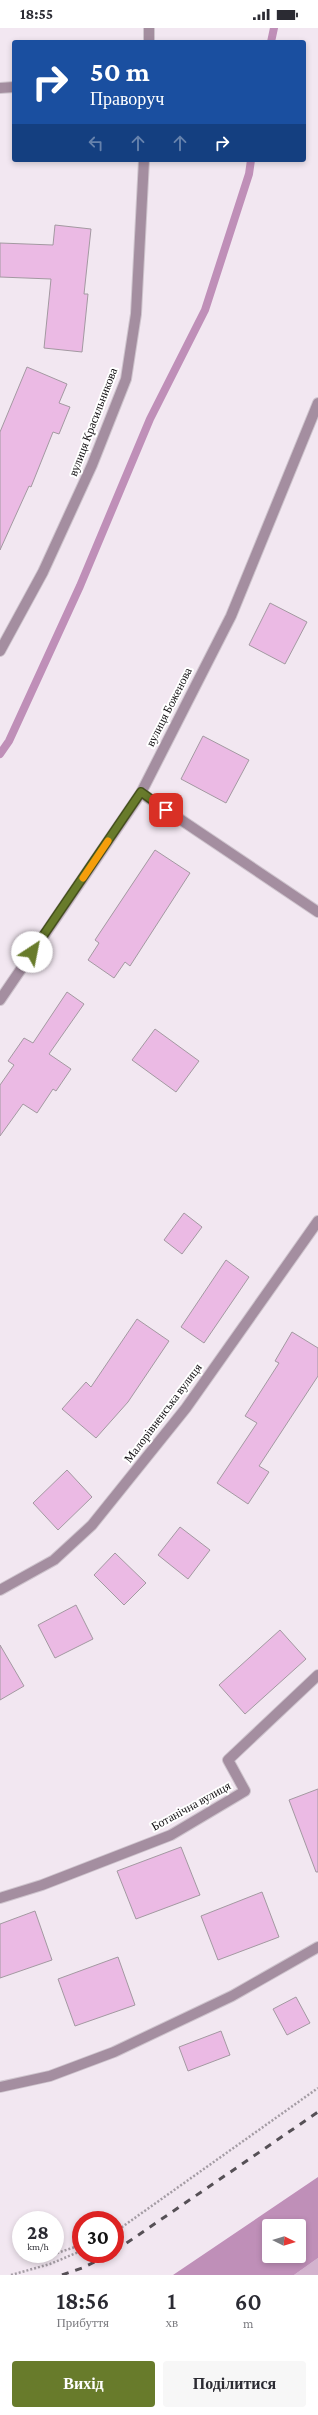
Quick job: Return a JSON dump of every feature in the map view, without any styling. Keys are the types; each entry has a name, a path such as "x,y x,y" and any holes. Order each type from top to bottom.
{"street":[{"path":"149,28 149,40"},
{"path":"0,88 12,87"},
{"name":"вулиця Красильникова","path":"0,651 43,572 92,465 126,379 136,314 144,162"},
{"name":"вулиця Боженова","path":"0,1000 141,792 231,616 318,403"},
{"path":"141,792 318,912"},
{"name":"Малорівненська вулиця","path":"0,1590 54,1560 92,1525 186,1408 318,1221"},
{"name":"Ботанічна вулиця","path":"0,1898 42,1884 171,1835 245,1791 228,1760 318,1675"},
{"path":"0,2087 50,2076 114,2052 232,1996 318,1947"}],"path":[{"path":"124,2226 318,2088"},
{"path":"12,2275 50,2264 72,2255"}],"shaded area":[{"path":"318,2177 318,2258 294,2275 173,2275"},
{"path":"318,2258 318,2275 294,2275"}],"building":[{"path":"55,225 91,229 84,294 88,294 82,352 44,348 51,279 0,277 0,243 53,245"},
{"path":"27,367 67,384 59,403 70,407 59,434 53,432 31,487 29,486 0,550 0,432"},
{"path":"270,603 307,622 285,664 249,645"},
{"path":"203,736 249,760 226,803 181,779"},
{"path":"155,850 190,873 130,966 125,962 114,978 88,960 99,943 95,940"},
{"path":"67,992 84,1004 49,1054 71,1069 56,1091 53,1089 37,1113 23,1104 0,1136 0,1085 14,1065 8,1061 24,1038 33,1043"},
{"path":"155,1029 199,1061 176,1092 132,1060"},
{"path":"184,1213 202,1227 182,1254 164,1240"},
{"path":"226,1260 249,1277 204,1343 181,1327"},
{"path":"137,1319 169,1341 128,1402 96,1438 62,1409 86,1382 91,1387"},
{"path":"292,1332 318,1348 318,1376 259,1466 269,1472 248,1504 217,1483 257,1423 245,1416 279,1363 275,1361"},
{"path":"67,1470 92,1497 58,1530 33,1503"},
{"path":"180,1527 210,1550 188,1579 158,1555"},
{"path":"115,1553 146,1583 124,1605 94,1575"},
{"path":"76,1605 93,1639 55,1658 38,1625"},
{"path":"280,1630 306,1659 245,1714 219,1685"},
{"path":"0,1645 24,1686 0,1700"},
{"path":"318,1789 318,1872 316,1872 289,1800"},
{"path":"181,1847 200,1895 136,1919 117,1871"},
{"path":"262,1892 279,1937 218,1960 201,1916"},
{"path":"35,1911 52,1960 0,1978 0,1924"},
{"path":"118,1957 135,2005 75,2026 58,1979"},
{"path":"296,1997 310,2023 287,2035 273,2009"},
{"path":"221,2031 230,2055 188,2071 179,2047"}],"waterway":[{"path":"271,40 274,28"},
{"path":"0,754 9,741 80,586 150,419 205,310 249,174 251,162"}],"railway":[{"path":"124,2245 318,2112"},
{"path":"62,2275 92,2263"}],"slow traffic":[{"path":"83,878 108,841"}],"route":[{"path":"32,952 141,792 166,810"}]}
